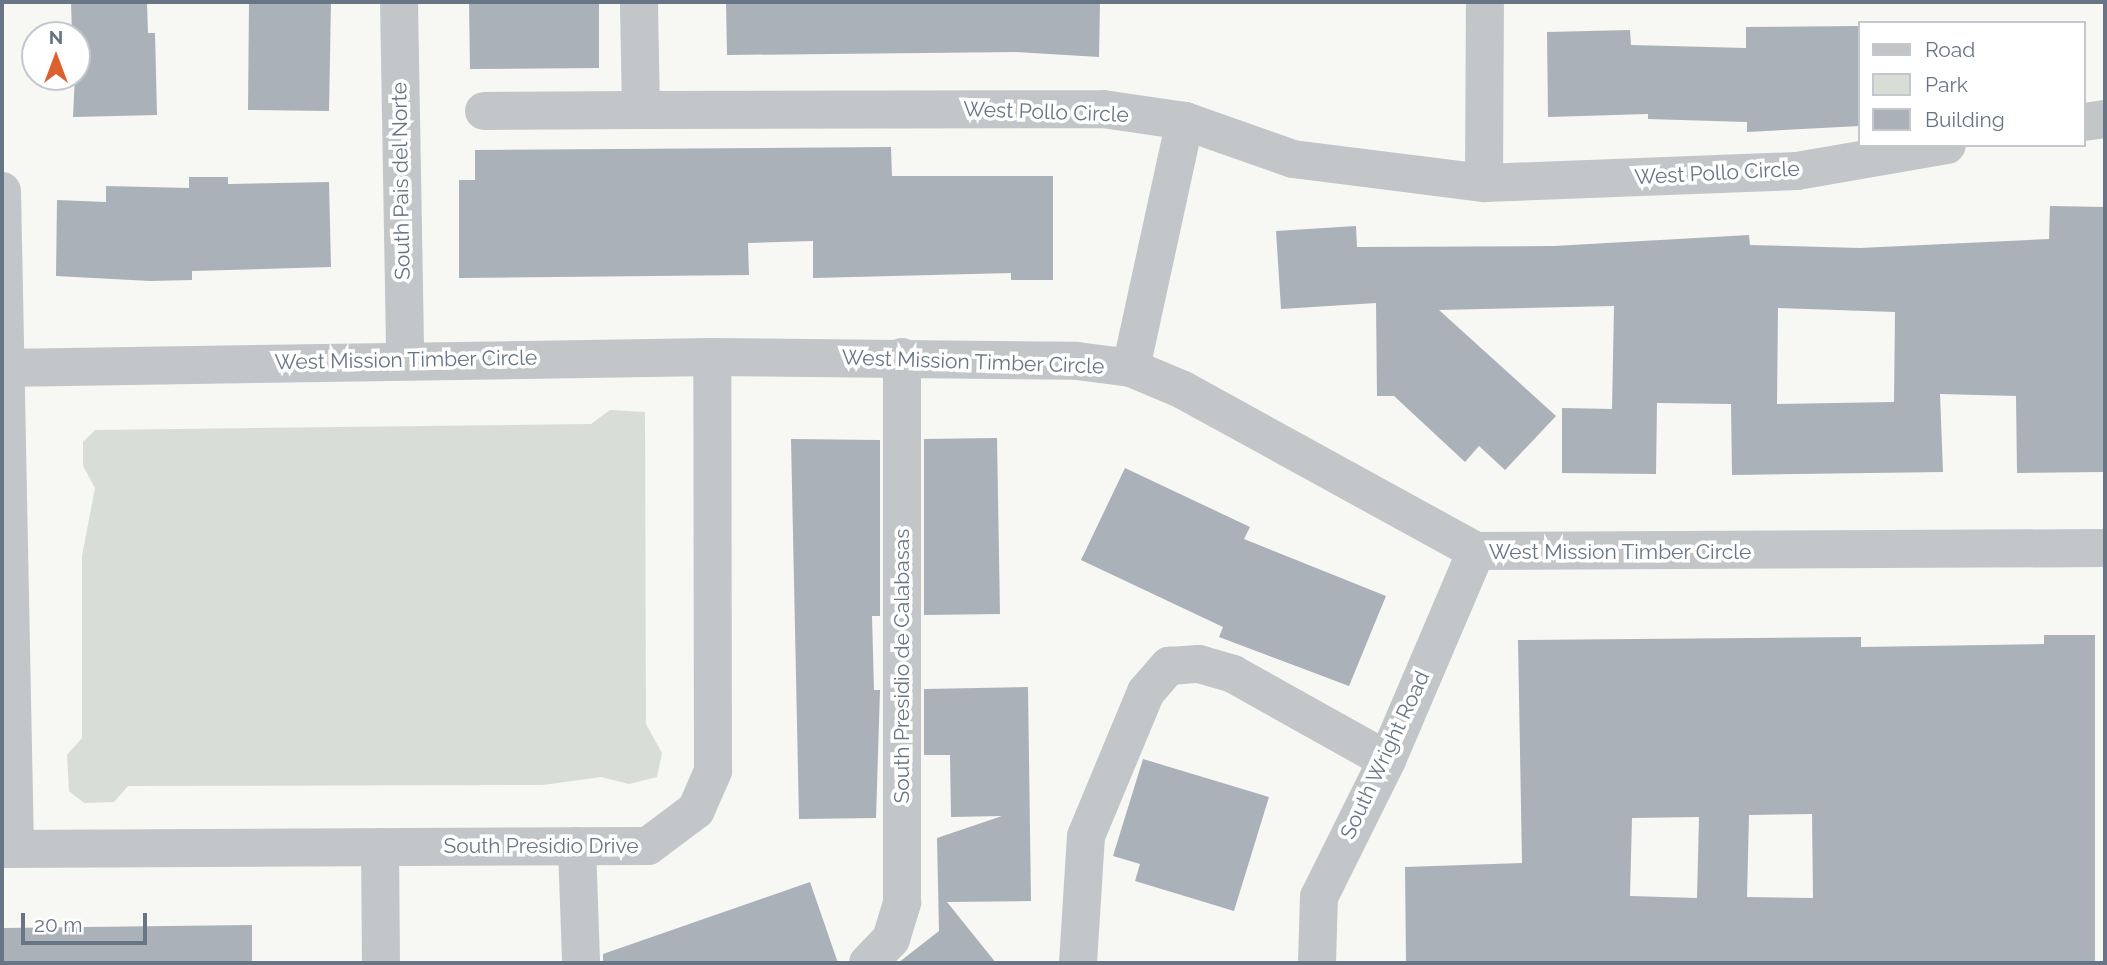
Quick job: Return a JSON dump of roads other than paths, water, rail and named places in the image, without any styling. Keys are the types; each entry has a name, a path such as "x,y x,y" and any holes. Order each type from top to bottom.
{"street":[{"name":"South Pais del Norte","path":"398,2 405,360"},
{"path":"639,2 641,110"},
{"path":"1484,183 1485,2"},
{"name":"West Pollo Circle","path":"484,111 1103,109 1185,121 1293,159 1484,183 1797,171 1935,147"},
{"path":"2086,122 2105,118"},
{"path":"1131,368 1185,121"},
{"path":"2,191 8,849"},
{"name":"West Mission Timber Circle","path":"4,368 712,357 902,357 1131,368 1183,390 1476,551 2105,548"},
{"name":"South Presidio Drive","path":"8,849 648,846 696,810 713,771 712,357"},
{"name":"South Presidio de Calabasas","path":"868,963 891,939 902,902 902,357"},
{"name":"South Wright Road","path":"1317,963 1319,897 1387,760 1476,551"},
{"path":"1078,963 1086,836 1146,692 1169,666 1199,664 1233,674 1387,760"},
{"path":"577,846 581,963"},
{"path":"380,847 381,963"}]}
